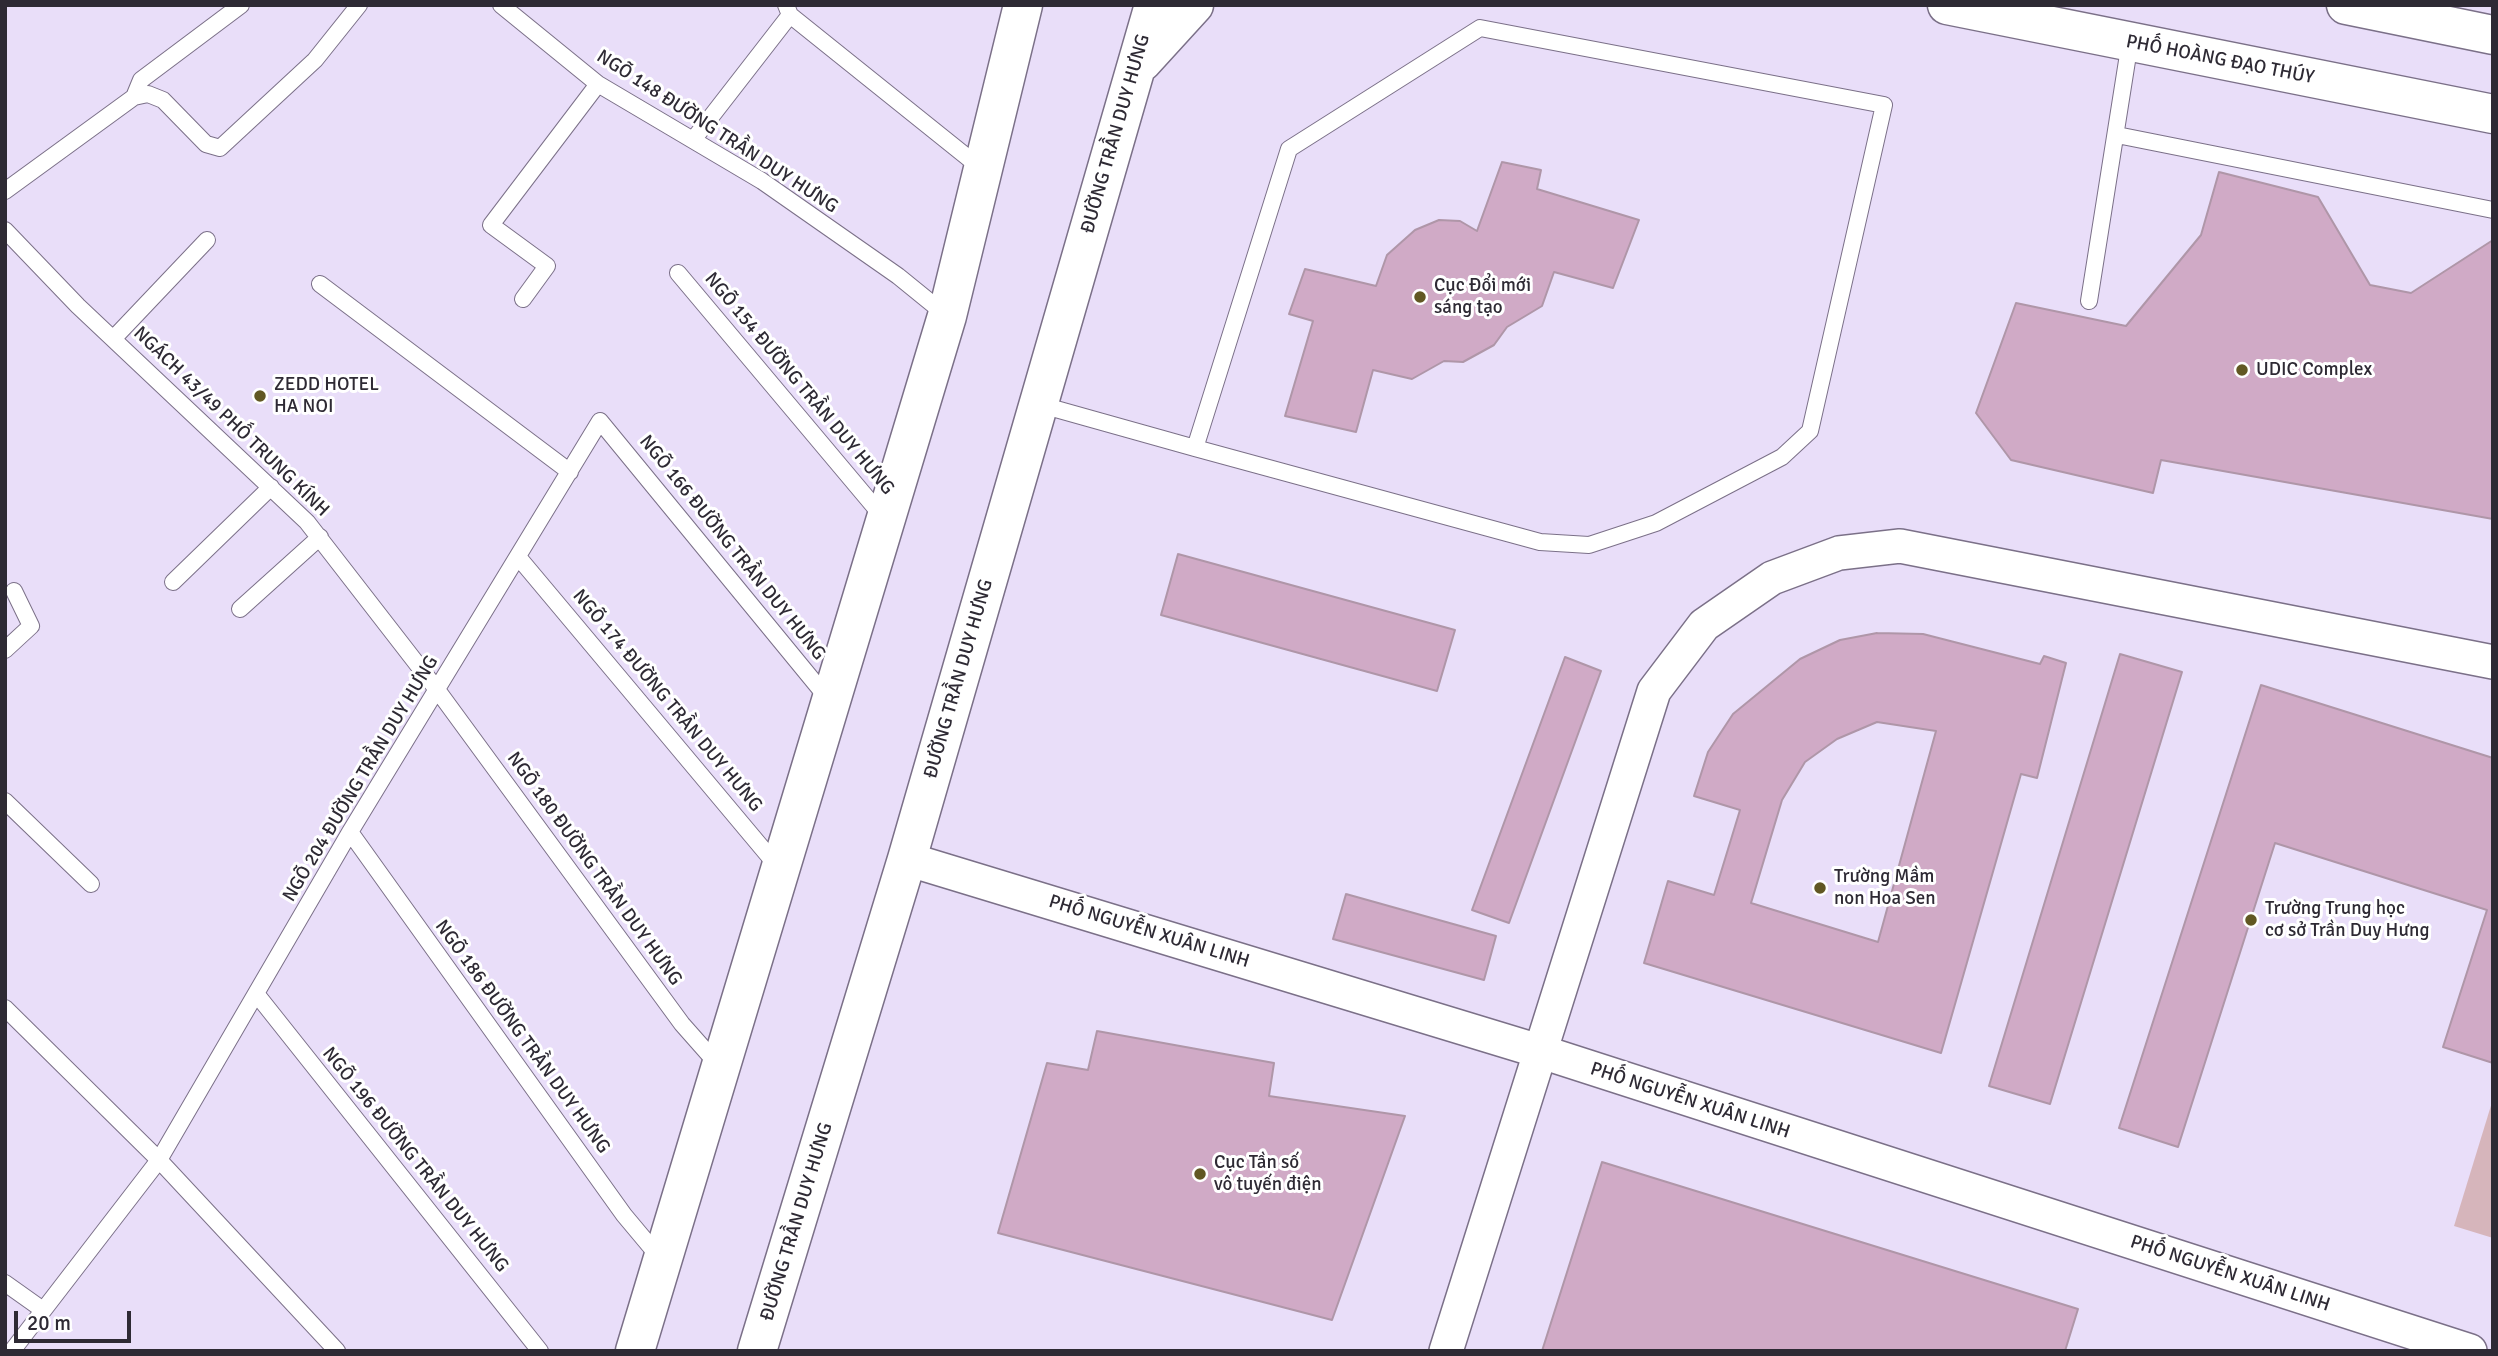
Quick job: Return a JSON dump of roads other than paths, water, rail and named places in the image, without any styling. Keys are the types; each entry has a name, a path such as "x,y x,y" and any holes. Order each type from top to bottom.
{"main road":[{"path":"635,1351 664,1263 947,316 1023,5"},
{"name":"ĐƯỜNG TRẦN DUY HƯNG","path":"757,1351 907,859 1154,5"},
{"path":"1133,71 1194,5"},
{"name":"PHỐ HOÀNG ĐẠO THÚY","path":"1947,5 2493,114"},
{"path":"2346,5 2493,35"}],"street":[{"path":"1446,1351 1654,691 1704,625 1772,578 1839,553 1900,546 2493,662"},
{"name":"PHỐ NGUYỄN XUÂN LINH","path":"907,859 1542,1052 2470,1351"}],"lane":[{"path":"134,97 141,80 241,5"},
{"path":"5,191 134,97 148,94 163,100 206,144 220,148 315,60 359,5"},
{"name":"NGÕ 148 ĐƯỜNG TRẦN DUY HƯNG","path":"501,5 598,84 762,181 898,276 947,316"},
{"path":"693,140 788,10 982,169"},
{"path":"1038,404 1195,448 1540,542 1589,545 1656,523 1782,457 1810,431 1884,105 1480,28 1289,149 1195,448"},
{"path":"2089,300 2130,42"},
{"path":"523,299 547,266 491,225 598,84"},
{"path":"2117,135 2493,210"},
{"name":"NGÁCH 43/49 PHỐ TRUNG KÍNH","path":"5,230 113,339 271,487 320,537 438,691"},
{"path":"113,339 206,240"},
{"name":"NGÕ 154 ĐƯỜNG TRẦN DUY HƯNG","path":"678,273 887,522"},
{"path":"320,284 570,472"},
{"name":"NGÕ 204 ĐƯỜNG TRẦN DUY HƯNG","path":"12,1351 159,1160 257,996 350,832 600,421"},
{"name":"NGÕ 166 ĐƯỜNG TRẦN DUY HƯNG","path":"600,421 831,702"},
{"path":"173,582 271,487"},
{"path":"240,609 320,537"},
{"name":"NGÕ 174 ĐƯỜNG TRẦN DUY HƯNG","path":"519,558 782,871"},
{"path":"5,650 31,626 14,591"},
{"name":"NGÕ 180 ĐƯỜNG TRẦN DUY HƯNG","path":"438,691 682,1024 722,1069"},
{"path":"8,808 90,884"},
{"name":"NGÕ 186 ĐƯỜNG TRẦN DUY HƯNG","path":"350,832 624,1215 664,1263"},
{"name":"NGÕ 196 ĐƯỜNG TRẦN DUY HƯNG","path":"257,996 540,1351"},
{"path":"5,1008 159,1160 337,1351"},
{"path":"5,1283 43,1310"}],"place":[{"name":"Cục Đổi mới sáng tạo","path":"1420,297"},
{"name":"UDIC Complex","path":"2242,370"},
{"name":"ZEDD HOTEL HA NOI","path":"260,396"},
{"name":"Trường Mầm non Hoa Sen","path":"1820,888"},
{"name":"Trường Trung học cơ sở Trần Duy Hưng","path":"2251,920"},
{"name":"Cục Tần số vô tuyến điện","path":"1200,1174"}]}
